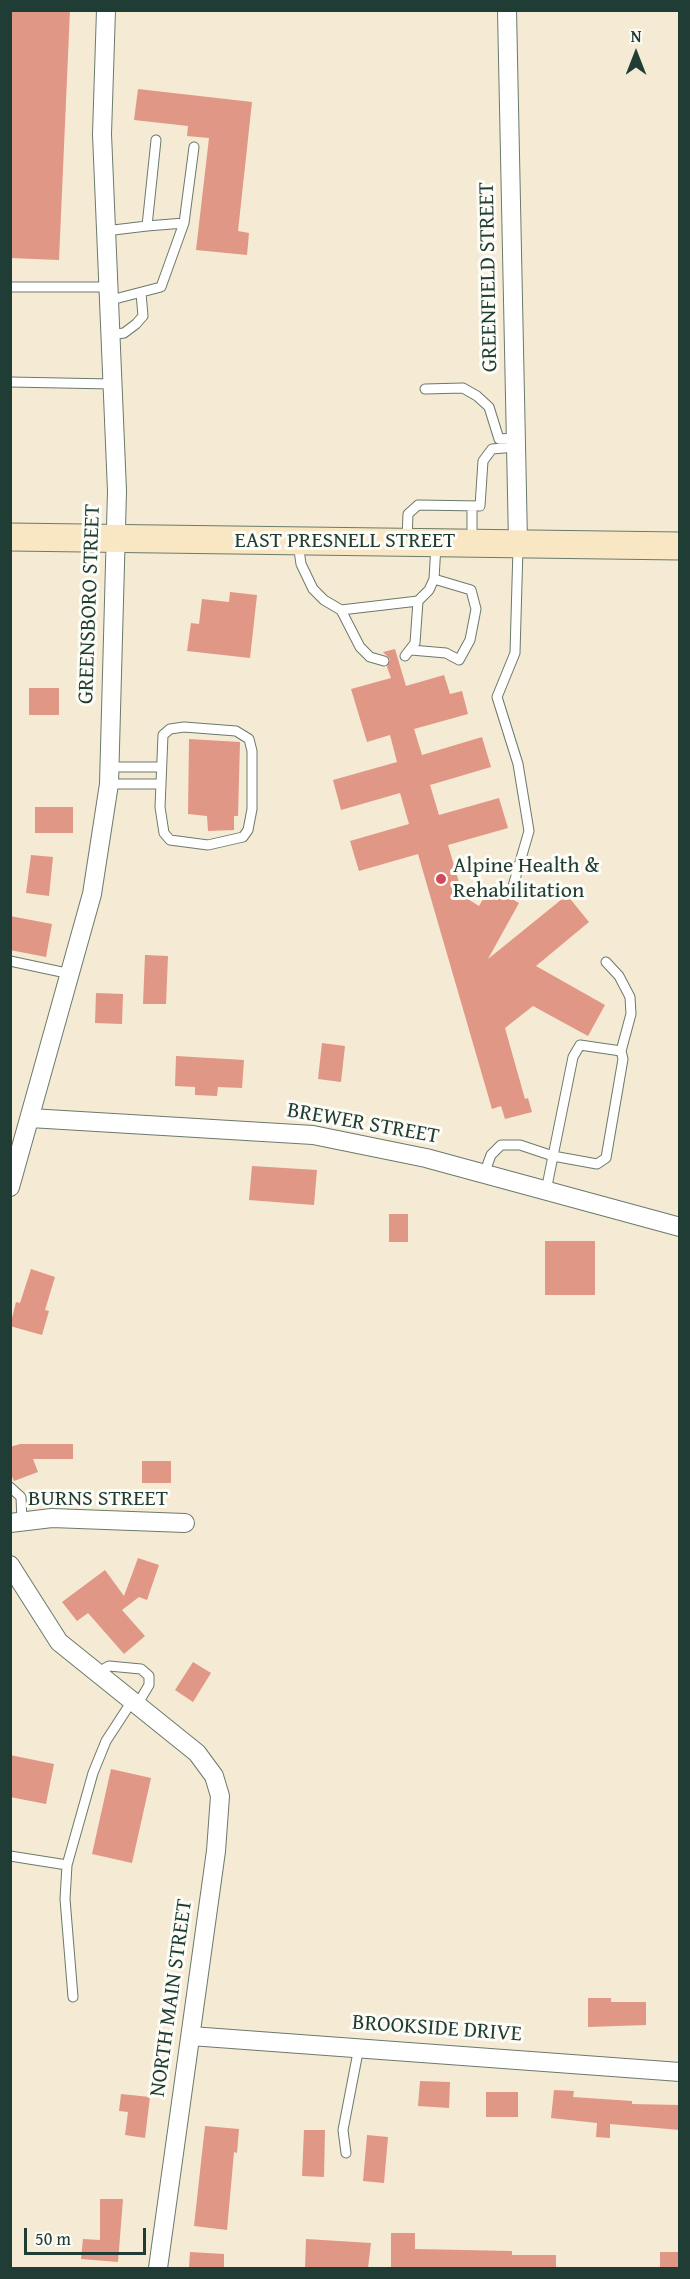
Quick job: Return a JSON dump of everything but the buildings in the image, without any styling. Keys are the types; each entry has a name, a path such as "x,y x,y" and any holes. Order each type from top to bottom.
{"main road":[{"name":"EAST PRESNELL STREET","path":"10,537 518,542 680,546"}],"street":[{"name":"GREENSBORO STREET","path":"10,1187 92,894 109,775 117,539 102,123 106,10"},
{"name":"GREENFIELD STREET","path":"507,10 518,542"},
{"name":"BREWER STREET","path":"30,1118 313,1135 368,1145 484,1174 680,1227"},
{"name":"BURNS STREET","path":"16,1523 52,1518 185,1523"},
{"path":"10,1565 59,1642 134,1703"},
{"name":"NORTH MAIN STREET","path":"134,1703 197,1753 214,1776 220,1796 216,1851 158,2268"},
{"name":"BROOKSIDE DRIVE","path":"191,2036 680,2072"}],"lane":[{"path":"147,226 156,140"},
{"path":"10,287 107,294 141,293 161,287 183,223 194,147"},
{"path":"105,231 183,223"},
{"path":"109,335 124,333 143,316 141,293"},
{"path":"10,382 112,384"},
{"path":"425,389 463,388 477,396 489,407 500,439 516,443"},
{"path":"407,542 408,514 418,505 480,506 483,461 492,449 516,443"},
{"path":"472,506 472,542"},
{"path":"297,541 301,564 307,578 324,600 341,610 360,647 370,657 384,661"},
{"path":"341,610 418,600 429,590 435,575 437,542"},
{"path":"513,886 529,831 518,764 498,697 515,653 518,542"},
{"path":"418,600 417,630 408,653 447,653 459,660 470,640 476,609 471,590 435,575"},
{"path":"184,727 236,731 249,739 252,751 252,809 248,831 236,840 208,845 170,840 163,827 160,767 163,735 170,729 184,727"},
{"path":"109,775 160,767"},
{"path":"109,775 160,784"},
{"path":"10,961 70,974"},
{"path":"484,1174 491,1155 501,1145 520,1145 553,1156 597,1164 606,1158 623,1059 621,1051 628,1033 631,1014 630,997 619,976 606,962"},
{"path":"546,1191 573,1057 580,1045 621,1051"},
{"path":"10,1487 21,1497 16,1523"},
{"path":"73,1997 65,1899 68,1865 93,1773 106,1741 148,1685 148,1676 141,1669 109,1666 97,1673"},
{"path":"10,1856 68,1865"},
{"path":"346,2153 343,2130 358,2047"}],"place":[{"name":"Alpine Health & Rehabilitation","path":"441,879"}]}
